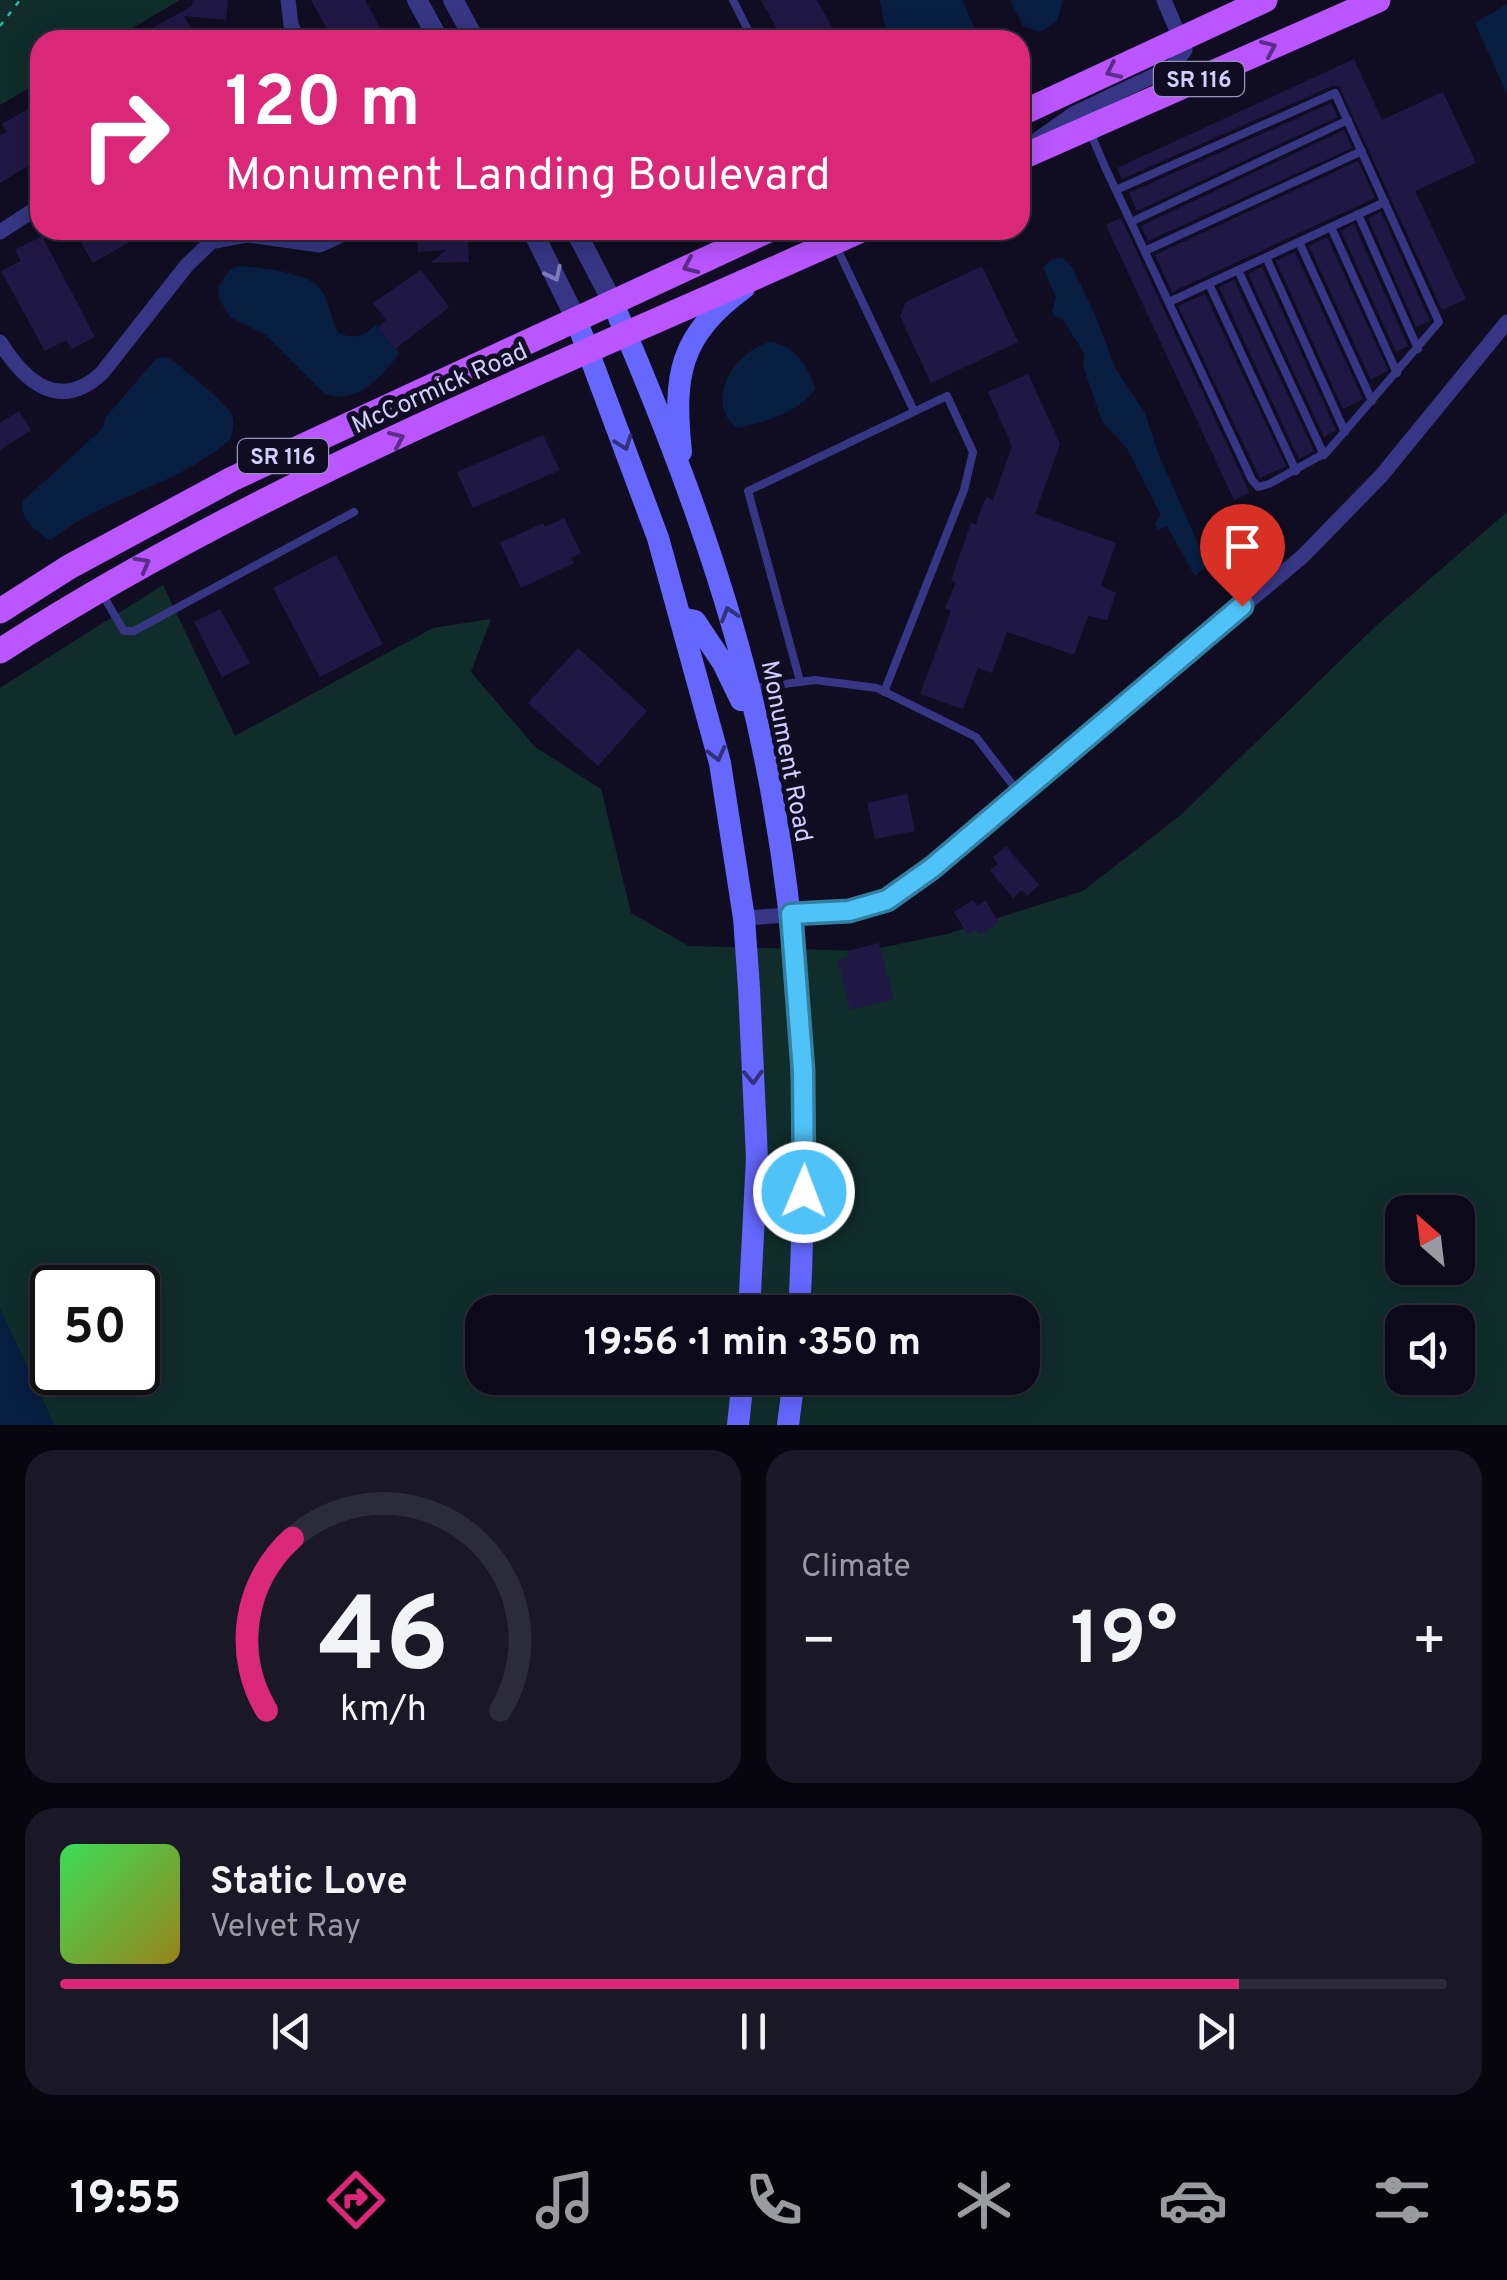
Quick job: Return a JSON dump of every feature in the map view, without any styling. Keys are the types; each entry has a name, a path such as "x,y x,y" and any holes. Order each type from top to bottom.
{"main road":[{"name":"SR 116","path":"1030,109 1265,0"},
{"name":"SR 116","path":"1030,151 1378,0"},
{"name":"McCormick Road","path":"0,610 69,567 246,473 746,240"},
{"name":"McCormick Road","path":"0,651 100,588 225,520 839,240"},
{"path":"684,485 677,412 679,371 694,337 719,306 760,276"},
{"name":"Monument Road","path":"612,301 724,596 764,754 791,914 803,1071 800,1295"},
{"path":"576,319 658,538 720,764 744,918 756,1158 750,1295"},
{"path":"100,588 100,572 114,556 216,501 238,485 246,473"},
{"path":"0,635 58,596 66,588 69,567"},
{"path":"681,618 696,622 724,663 764,754"},
{"path":"738,1425 741,1395"},
{"path":"788,1425 792,1395"}],"street":[{"path":"288,0 292,30"},
{"path":"417,0 434,30"},
{"path":"453,0 470,30"},
{"path":"1030,147 1075,112 1172,67 1185,50 1164,0"},
{"path":"0,232 30,212"},
{"path":"0,342 22,375 49,390 72,390 94,381 187,265 211,242 222,240"},
{"path":"281,240 320,246 332,240"},
{"path":"537,240 576,319"},
{"name":"Monument Road","path":"580,240 612,301"},
{"path":"744,918 849,911 887,900 932,868 1303,556 1381,476 1507,322"}],"lane":[{"path":"733,0 749,30"},
{"path":"1088,128 1116,190 1144,251 1254,484 1262,487 1324,455 1435,329 1438,318 1336,96 1328,94 1116,190"},
{"path":"1131,222 1348,120"},
{"path":"1144,251 1362,151"},
{"path":"1169,302 1385,202"},
{"path":"1358,214 1418,348"},
{"path":"1331,227 1397,373"},
{"path":"834,242 914,411"},
{"path":"1299,242 1372,402"},
{"path":"1266,258 1346,432"},
{"path":"1238,270 1324,455"},
{"path":"1209,284 1296,470"},
{"path":"800,681 748,491 947,396 973,452 964,490 884,692"},
{"path":"100,588 124,631 134,631 354,512"},
{"path":"750,689 800,681 884,692 976,737 1020,793"}],"path":[{"path":"0,26 20,0"}],"green space":[{"path":"0,0 180,0 129,30 30,30 30,88 0,105"},
{"path":"1507,512 1507,1425 54,1425 40,1395 160,1395 160,1265 30,1265 30,1373 0,1309 0,688 163,585 235,736 433,628 491,619 471,672 535,747 601,789 631,913 689,946 866,951 947,934 1083,891 1182,814 1377,625"}],"water":[{"path":"880,0 962,0 976,30 888,30"},
{"path":"1010,0 1063,0 1057,21 1040,32 1023,26"},
{"path":"1507,4 1507,94 1475,23"},
{"path":"1063,258 1072,267 1096,317 1115,368 1145,413 1159,456 1208,565 1195,576 1167,526 1158,530 1155,524 1161,515 1128,450 1102,421 1083,366 1084,353 1062,318 1055,317 1052,311 1056,297 1043,268 1052,259"},
{"path":"239,266 281,272 313,282 323,292 339,333 359,336 376,324 399,353 368,387 348,396 325,394 266,335 230,317 219,298 218,286 230,270"},
{"path":"770,342 786,347 799,358 815,388 791,410 737,428 723,405 727,379 745,356"},
{"path":"166,357 202,384 232,415 230,439 188,468 47,539 25,518 23,501 102,429 106,417 156,359"},
{"path":"0,1309 30,1373 30,1395 40,1395 54,1425 0,1425"}],"building":[{"path":"193,0 228,0 226,20 184,16 192,30 149,30 192,6"},
{"path":"311,0 365,0 382,30 328,30"},
{"path":"761,0 817,0 834,30 778,30"},
{"path":"1354,59 1382,120 1443,92 1476,163 1415,191 1466,299 1442,310 1339,86 1122,179 1117,168"},
{"path":"1331,103 1338,117 1137,211 1129,193"},
{"path":"30,108 30,165 0,183 0,135 7,132 2,124"},
{"path":"1344,130 1352,148 1148,241 1141,226"},
{"path":"1358,161 1375,198 1172,292 1155,255"},
{"path":"1381,212 1430,321 1416,327 1368,218"},
{"path":"1121,218 1246,485 1249,493 1234,500 1106,225"},
{"path":"1354,224 1408,346 1396,352 1341,231"},
{"path":"1327,237 1388,370 1371,380 1309,246"},
{"path":"34,240 44,240 95,337 71,349 66,340 45,351 1,271 21,261 15,250"},
{"path":"82,240 133,240 93,263"},
{"path":"417,240 468,240 469,262 430,263 446,250 418,252"},
{"path":"1295,252 1363,399 1343,409 1276,261"},
{"path":"982,266 1018,342 931,383 900,316 906,302"},
{"path":"1262,267 1336,430 1324,437 1248,274"},
{"path":"421,270 449,307 395,349 378,327 386,320 373,303"},
{"path":"1234,280 1314,451 1299,459 1219,287"},
{"path":"1205,294 1286,466 1260,478 1178,306"},
{"path":"1028,374 1060,444 1035,514 1116,543 1101,586 1116,593 1107,620 1088,616 1074,655 1007,632 992,673 978,668 963,709 920,694 951,611 945,609 956,582 951,580 971,523 976,524 986,497 993,500 1012,446 988,392"},
{"path":"19,411 31,430 0,450 0,423"},
{"path":"543,435 560,470 473,508 457,472"},
{"path":"564,518 581,553 571,558 574,563 521,588 500,543"},
{"path":"336,555 383,644 320,677 273,588"},
{"path":"220,609 250,663 222,677 194,622"},
{"path":"578,648 647,711 598,766 528,703"},
{"path":"907,794 915,831 875,839 867,803"},
{"path":"1006,846 1039,885 1027,896 1022,890 1013,898 990,870 998,864 993,857"},
{"path":"973,900 977,906 986,901 999,923 979,935 976,930 968,935 954,912"},
{"path":"879,943 894,999 850,1010 838,961 848,958 847,951"}],"route":[{"path":"804,1192 803,1071 791,914 849,911 887,900 932,868 1242,606"}]}
